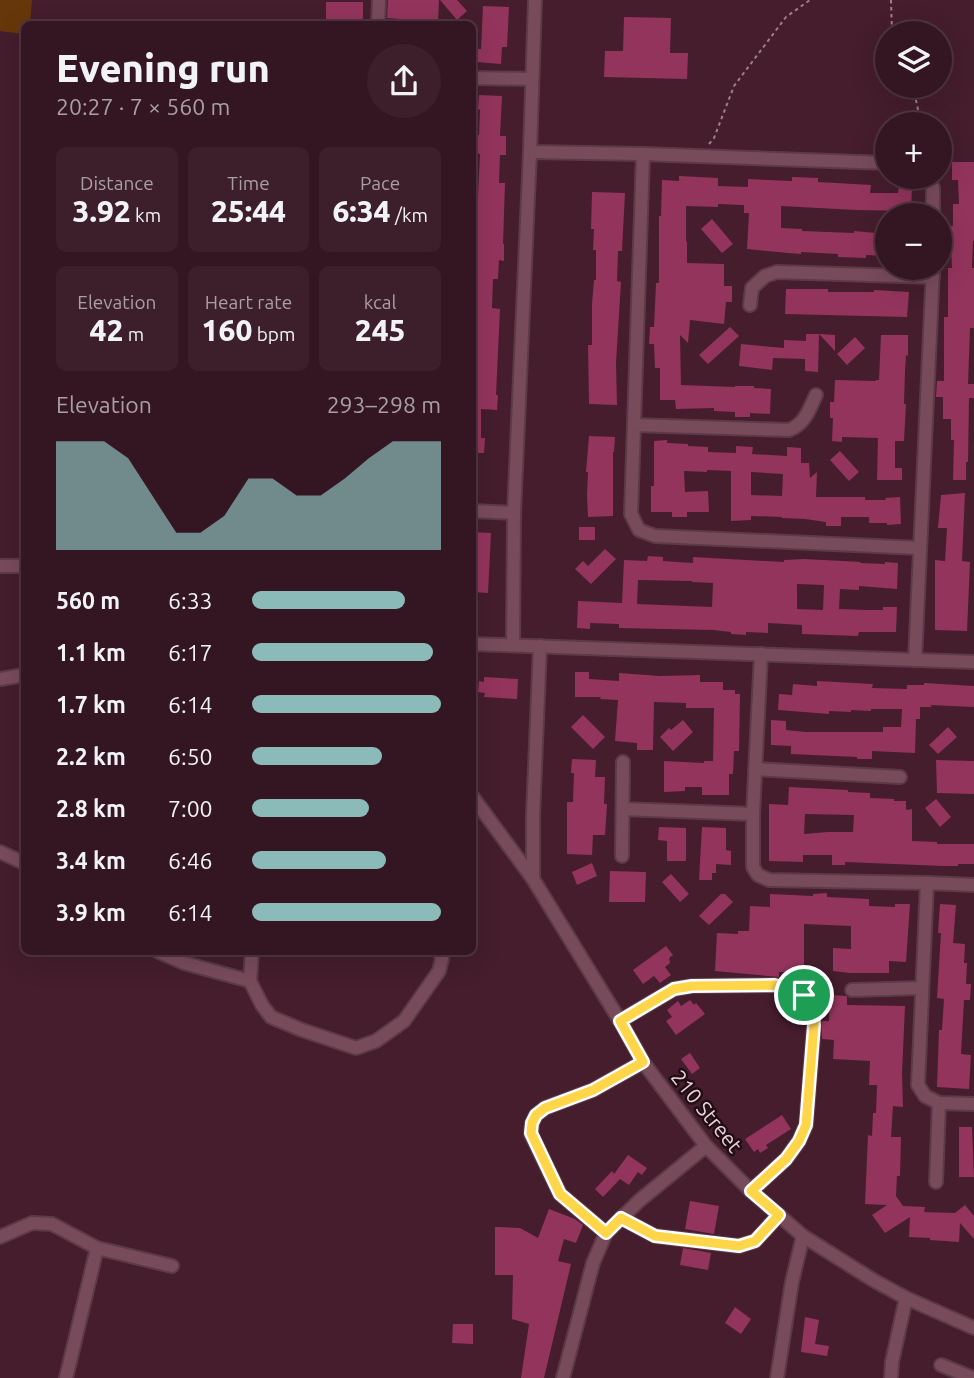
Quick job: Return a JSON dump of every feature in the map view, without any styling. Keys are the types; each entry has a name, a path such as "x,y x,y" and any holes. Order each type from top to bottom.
{"street":[{"path":"379,0 379,21"},
{"path":"513,645 514,513 535,0"},
{"path":"476,78 532,79"},
{"path":"530,152 875,163"},
{"path":"643,154 631,514 639,530 655,536 920,548"},
{"path":"750,305 752,288 765,276 777,272 875,272"},
{"path":"915,660 933,280"},
{"path":"634,425 789,430 798,427 803,421 816,395"},
{"path":"476,510 514,513"},
{"path":"0,566 21,566"},
{"path":"476,644 974,662"},
{"path":"533,879 540,646"},
{"path":"761,654 752,867 758,875 769,880 974,885"},
{"path":"0,679 21,676"},
{"path":"622,856 623,762"},
{"path":"755,769 900,777"},
{"name":"210 Street","path":"476,801 533,879 643,1062 706,1146 751,1191 803,1236 906,1298 974,1328"},
{"path":"623,809 753,814"},
{"path":"0,852 21,862"},
{"path":"926,883 918,1085 925,1096 939,1102 974,1104"},
{"path":"166,955 184,963 250,981"},
{"path":"251,955 250,981 271,1017 302,1031 356,1048 376,1041 404,1021 439,971 441,955"},
{"path":"620,1021 674,989 692,986 775,985 804,995 812,1001 814,1025 806,1125 786,1159 751,1191"},
{"path":"852,990 921,988"},
{"path":"606,1233 560,1194 531,1133 532,1123 536,1115 545,1108 593,1090 643,1062"},
{"path":"936,1182 939,1102"},
{"path":"563,1378 593,1264 606,1233 640,1200 706,1146"},
{"path":"621,1218 655,1236 739,1246 755,1241 779,1215"},
{"path":"0,1237 32,1223 52,1224 97,1248 172,1266"},
{"path":"777,1378 792,1282 803,1236"},
{"path":"66,1378 97,1248"},
{"path":"891,1378 906,1298"},
{"path":"941,1365 973,1378"}],"path":[{"path":"699,156 714,138 734,86 762,46 786,17 810,0"},
{"path":"891,0 892,21"}],"shaded area":[{"path":"0,0 32,0 30,21 21,21 21,34 0,31"}],"building":[{"path":"388,0 439,0 438,21 387,18"},
{"path":"440,0 457,0 467,11 457,20"},
{"path":"326,2 363,2 363,20 326,20"},
{"path":"483,6 509,7 507,47 502,47 501,64 476,62 476,49 481,49"},
{"path":"624,17 671,18 670,53 688,53 687,79 604,77 605,51 623,51"},
{"path":"479,95 502,96 500,136 506,136 506,155 500,155 499,183 505,183 504,261 499,260 498,279 493,279 492,308 500,309 497,410 481,409 484,453 476,453 476,236 480,154 476,154 476,135 479,135"},
{"path":"952,162 974,162 974,328 970,328 968,384 974,384 974,398 969,398 966,480 953,480 954,440 951,440 951,419 943,419 943,397 936,397 937,381 944,381 944,317 948,317 948,280 952,280 953,204 959,204 958,180 952,180"},
{"path":"679,176 718,178 718,186 748,187 748,179 792,181 792,177 818,178 818,182 871,185 870,193 898,193 899,189 912,189 911,203 875,203 875,210 781,206 781,228 875,233 875,255 866,255 866,258 747,249 749,213 744,213 744,205 686,206 687,263 724,264 724,286 732,286 732,302 726,302 724,324 690,320 688,343 680,335 681,385 754,386 771,389 770,414 750,413 750,417 735,417 735,412 714,411 714,408 676,409 675,400 660,400 660,368 655,368 654,344 649,344 650,327 654,327 656,283 659,283 662,180 679,181"},
{"path":"592,192 625,193 622,251 618,251 617,281 621,282 616,363 617,405 589,404 588,345 592,345 592,304 596,280 594,229 591,229"},
{"path":"712,219 733,244 722,253 701,229"},
{"path":"786,289 909,292 907,317 785,314"},
{"path":"730,327 739,336 708,364 699,355"},
{"path":"806,334 819,334 818,372 805,371 805,359 773,358 772,370 739,366 741,344 784,348 784,340 806,341"},
{"path":"819,334 835,335 835,351"},
{"path":"881,335 908,335 904,441 895,441 895,468 902,468 902,480 877,480 878,438 842,437 842,442 832,441 833,418 830,418 830,402 834,402 835,380 879,380"},
{"path":"855,337 865,348 847,365 837,354"},
{"path":"589,436 615,437 613,516 588,517 586,472"},
{"path":"667,440 667,443 708,447 708,452 736,453 736,446 753,447 752,454 787,456 787,447 801,448 801,463 809,463 810,478 817,472 816,497 886,500 885,498 900,497 901,524 869,523 869,517 841,517 841,526 826,526 826,522 782,517 751,516 751,520 731,521 731,471 684,471 685,492 708,491 709,512 687,512 687,517 672,517 672,512 651,512 654,441","holes":["751,472 783,474 782,496 751,495"]},
{"path":"840,451 859,472 849,481 830,460"},
{"path":"965,493 962,561 970,562 967,631 935,630 935,560 945,561 947,528 938,528 941,495"},
{"path":"579,527 595,527 595,540 579,540"},
{"path":"476,532 491,533 488,593 476,592"},
{"path":"605,549 616,559 591,584 575,569 583,561 588,566"},
{"path":"648,556 663,557 663,561 693,563 693,557 784,562 804,559 898,563 897,589 859,586 859,590 840,589 839,609 883,610 883,607 897,607 896,632 859,632 858,636 802,634 802,625 768,623 768,633 746,632 746,635 713,630 619,628 619,624 590,623 590,629 577,628 578,601 622,603 624,560 647,561","holes":["638,580 713,583 712,607 637,604","797,584 824,585 823,610 797,609"]},
{"path":"575,672 589,672 589,679 619,681 619,673 700,675 700,682 723,682 723,690 735,690 735,694 740,694 739,751 734,751 733,774 729,774 729,795 702,795 702,787 685,787 685,791 664,792 664,761 713,761 714,708 686,708 686,703 654,702 653,750 637,750 637,743 615,741 618,700 575,697"},
{"path":"484,677 518,679 517,699 484,697 485,693 478,692 479,681 484,682"},
{"path":"817,681 873,684 872,688 907,689 907,685 924,683 974,686 974,707 920,707 920,719 916,719 915,753 872,751 872,759 857,759 791,754 791,746 771,745 771,720 786,721 786,730 806,732 883,732 883,727 901,727 902,709 829,711 829,714 778,710 779,694 792,695 793,684 817,686"},
{"path":"583,715 605,737 593,749 571,727"},
{"path":"683,720 693,732 673,751 660,737"},
{"path":"948,727 957,737 938,754 929,745"},
{"path":"572,759 596,760 595,777 605,777 605,835 593,835 592,855 567,854 567,802 573,802"},
{"path":"936,760 974,761 974,794 937,793"},
{"path":"789,787 848,790 870,793 870,798 906,801 906,810 912,809 912,841 974,844 974,864 943,866 845,862 845,865 832,865 832,855 803,855 803,862 769,861 769,804 788,805","holes":["805,814 854,815 853,832 804,834"]},
{"path":"936,799 951,817 940,827 925,808"},
{"path":"659,827 686,828 686,861 667,861 667,841 658,840"},
{"path":"702,827 726,828 726,850 731,851 731,865 716,864 716,873 712,873 712,880 699,880"},
{"path":"592,863 597,876 577,885 572,872"},
{"path":"610,871 646,872 645,902 609,902"},
{"path":"671,874 689,894 680,902 662,882"},
{"path":"827,893 827,897 869,899 869,906 895,907 895,904 910,904 906,962 889,961 889,973 833,971 833,948 851,949 851,926 804,924 804,972 779,972 779,977 715,971 717,933 738,934 738,931 749,931 750,906 770,907 770,894 813,896"},
{"path":"721,894 725,894 733,902 709,925 699,916"},
{"path":"940,904 956,905 953,943 965,944 966,984 971,984 970,1000 964,1000 961,1054 971,1055 969,1089 937,1087 939,1030 942,1030 944,999 937,998"},
{"path":"666,946 673,955 665,967 671,975 660,983 654,976 643,984 633,970"},
{"path":"830,995 846,996 847,1005 905,1006 903,1107 893,1106 891,1137 901,1137 900,1176 897,1176 896,1196 903,1206 925,1207 924,1212 955,1213 965,1205 974,1216 974,1239 960,1223 959,1242 909,1237 910,1217 885,1233 872,1215 887,1205 865,1204 868,1135 872,1136 877,1085 869,1085 870,1061 833,1059 834,1040 822,1039 822,1021 829,1021"},
{"path":"690,1000 705,1014 676,1035 666,1021 672,1017 667,1010 678,1001 681,1006"},
{"path":"690,1053 700,1068 692,1074 681,1059"},
{"path":"782,1115 791,1129 766,1145 768,1148 760,1153 758,1149 754,1152 745,1139"},
{"path":"959,1127 972,1127 974,1177 959,1177"},
{"path":"628,1155 647,1168 642,1175 638,1172 629,1185 620,1179 603,1197 595,1189 612,1171 614,1174"},
{"path":"690,1201 719,1206 714,1234 685,1229"},
{"path":"549,1209 583,1225 576,1243 564,1239 558,1261 571,1264 544,1378 521,1378 529,1324 512,1319 513,1275 495,1275 495,1227 520,1228 538,1238"},
{"path":"683,1248 711,1253 708,1270 680,1265"},
{"path":"735,1307 751,1319 741,1334 725,1323"},
{"path":"805,1317 819,1320 815,1344 829,1346 827,1356 801,1352"},
{"path":"453,1324 473,1324 473,1344 452,1343"}],"route":[{"path":"775,985 804,995 812,1001 814,1025 806,1125 786,1159 751,1191 779,1215 755,1241 739,1246 655,1236 621,1218 606,1233 560,1194 531,1133 532,1123 536,1115 545,1108 593,1090 643,1062 620,1021 674,989 692,986 775,985"}]}
